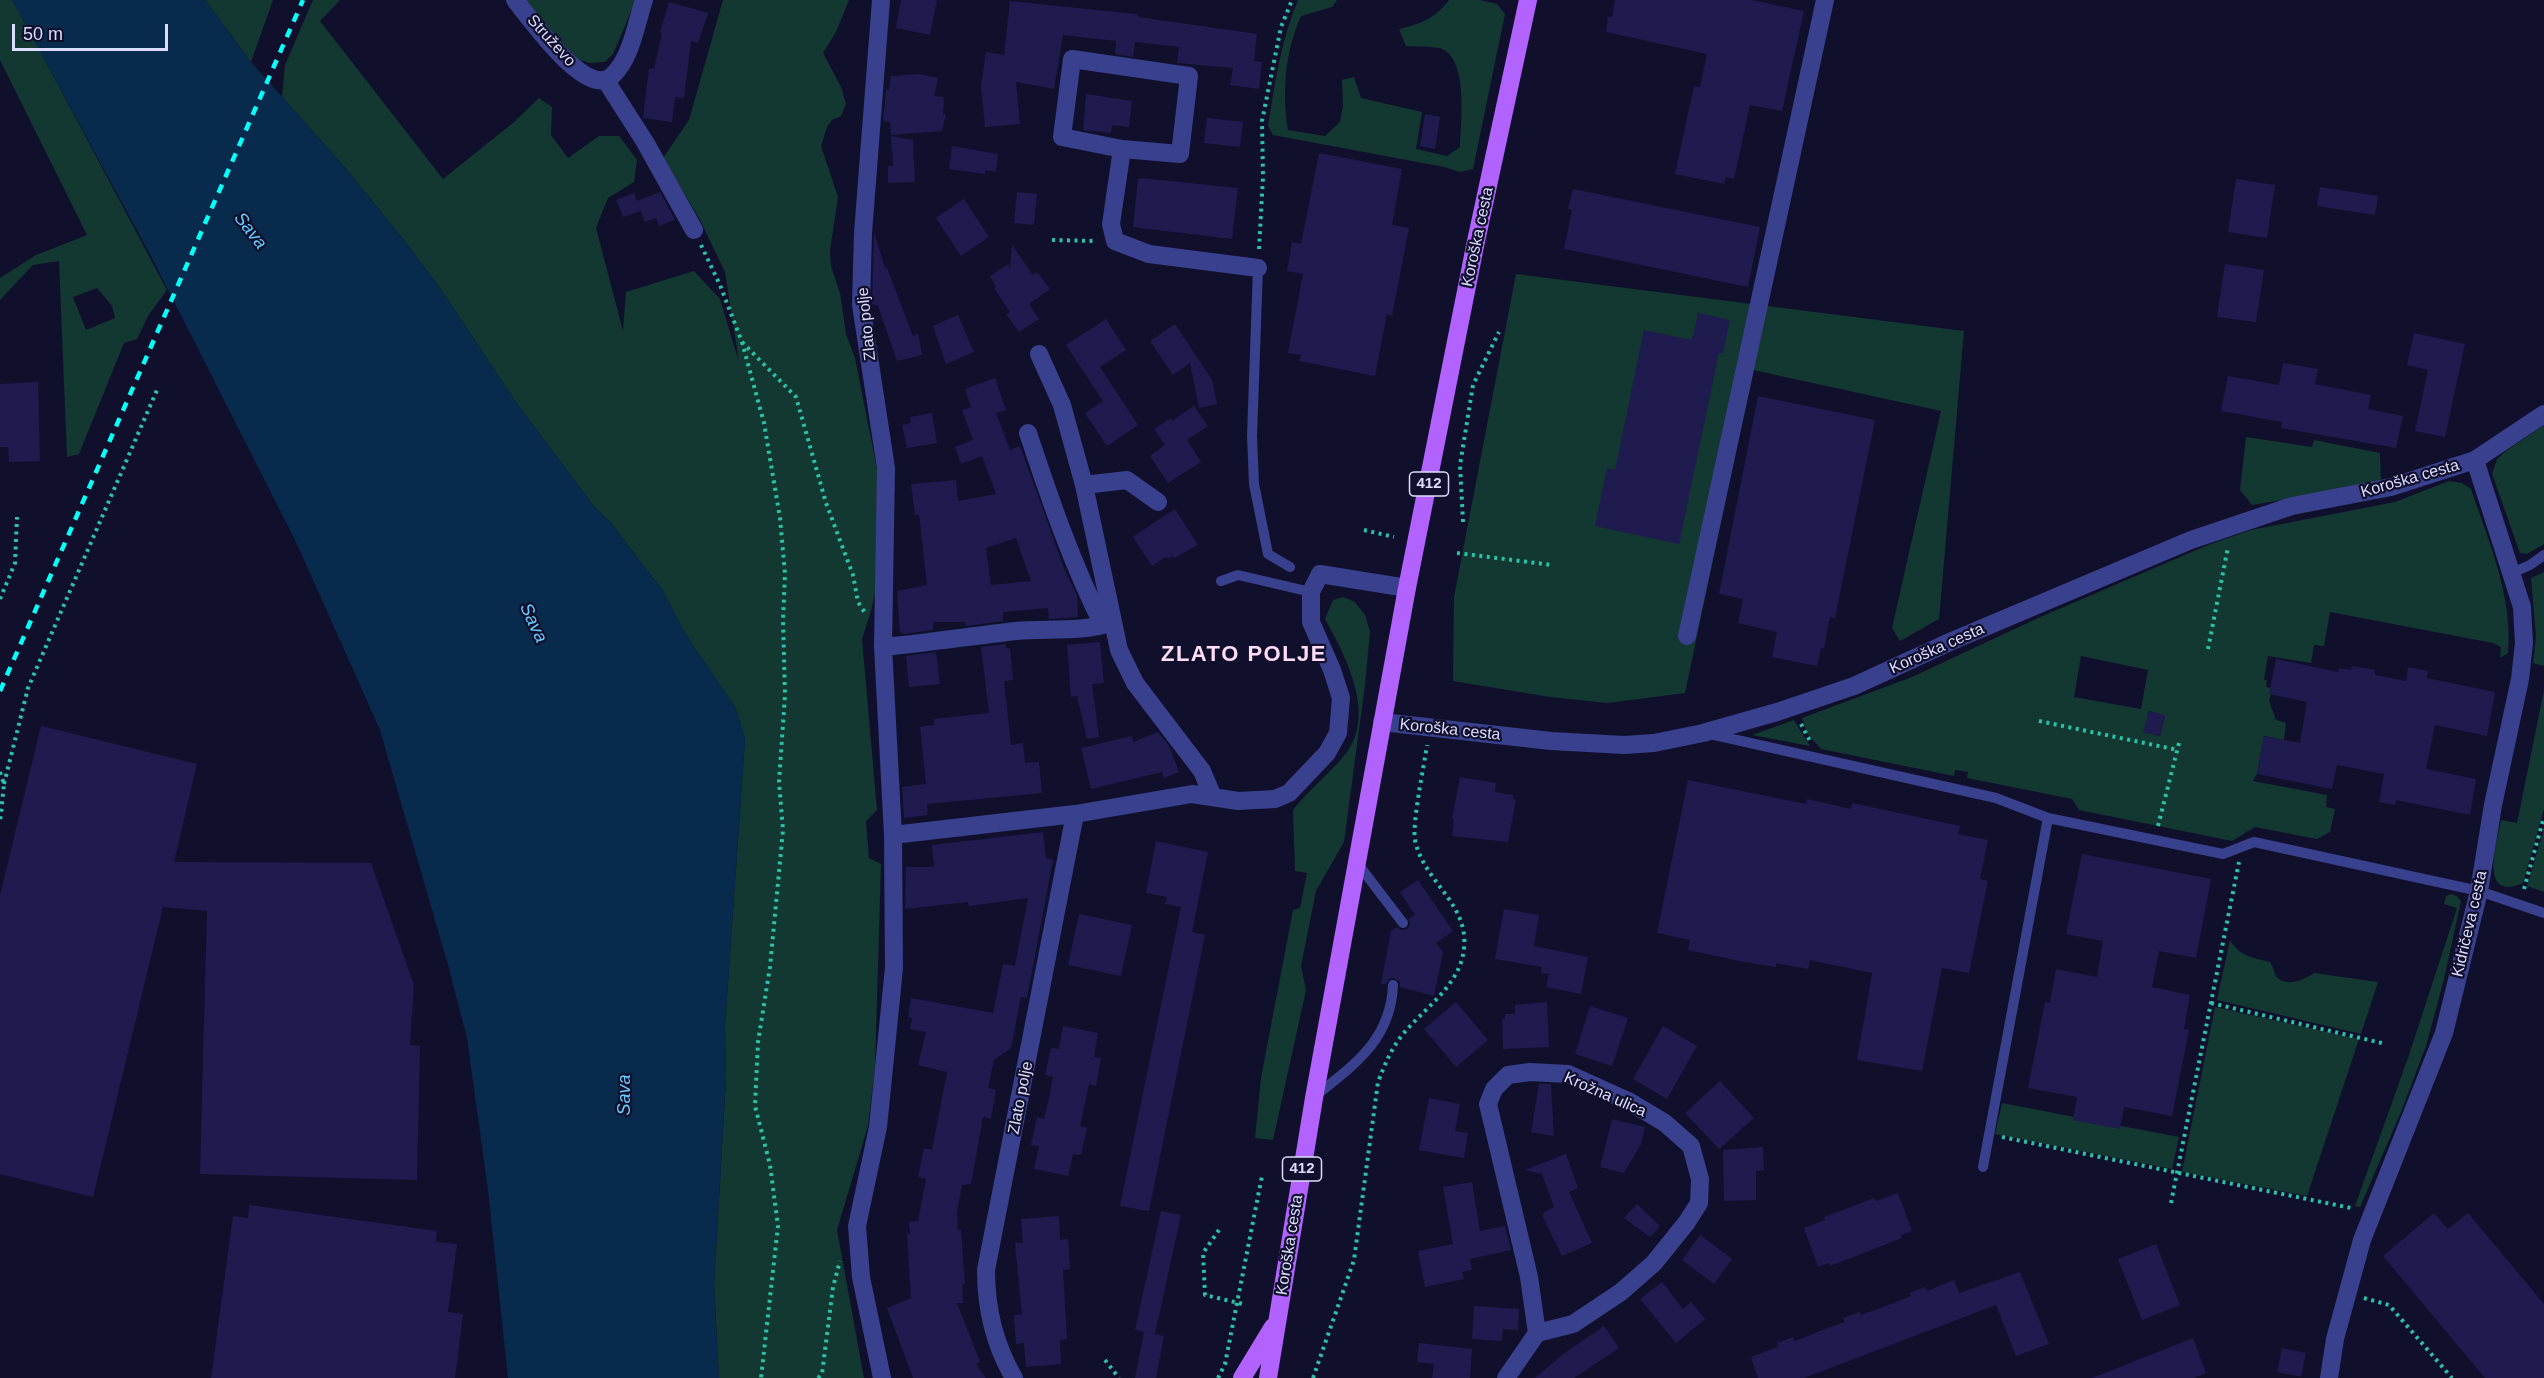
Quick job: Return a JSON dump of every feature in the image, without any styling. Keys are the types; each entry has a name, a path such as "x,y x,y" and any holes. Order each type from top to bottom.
{"main road":[{"name":"Koroška cesta","path":"1268,1378 1314,1098 1407,588 1436,453 1475,246 1528,0"},
{"name":"412","path":"1242,1378 1277,1321"}],"street":[{"name":"Struževo","path":"515,0 568,63 590,80 606,81"},
{"path":"644,0 621,65 606,81 645,142 694,230"},
{"name":"Zlato polje","path":"881,0 863,233 861,304 886,468 883,647 893,835 892,979 878,1127 857,1226 861,1277 882,1378"},
{"path":"1687,636 1825,0"},
{"path":"1072,59 1190,76 1180,154 1122,149 1062,137 1072,59"},
{"path":"1122,149 1111,224 1114,241 1149,254 1258,268"},
{"path":"1039,354 1062,405 1084,485 1105,574 1107,624"},
{"name":"Koroška cesta","path":"1382,722 1551,741 1624,745 1654,743 1703,732 1854,686 1952,641 2169,549 2232,526 2292,506 2391,488 2475,460 2544,414"},
{"path":"1028,433 1056,519 1088,596 1107,624 1135,683 1202,771 1213,797"},
{"name":"Kidričeva cesta","path":"2329,1378 2335,1339 2362,1240 2444,1033 2479,891 2493,805 2520,679 2524,643 2523,607 2475,460"},
{"path":"1084,485 1127,480 1158,502"},
{"path":"893,835 1076,814 1192,794 1238,801 1275,799 1289,793 1327,753 1338,733 1341,698 1332,670 1311,622 1311,592 1320,574 1407,588"},
{"path":"883,647 952,641 1016,631 1107,624"},
{"name":"Zlato polje","path":"1014,1378 1004,1361 991,1326 986,1299 986,1270 1076,814"},
{"name":"Krožna ulica","path":"1530,1072 1568,1074 1630,1102 1665,1124 1691,1146 1700,1179 1699,1203 1688,1222 1654,1263 1621,1292 1573,1324 1537,1333 1529,1276 1488,1104 1494,1089 1508,1075 1530,1072"},
{"path":"1506,1378 1537,1333"}],"lane":[{"path":"1258,268 1252,436 1254,483 1268,554 1290,567"},
{"path":"2512,573 2530,565 2544,555"},
{"path":"1221,581 1238,575 1311,592"},
{"path":"1703,732 1996,798 2048,818 2223,854 2254,842 2479,891 2544,913"},
{"path":"1983,1167 2048,818"},
{"path":"1358,864 1402,923"},
{"path":"1314,1098 1362,1057 1382,1032 1392,1004 1393,985"}],"path":[{"path":"1258,268 1263,177 1262,121 1281,27 1292,0"},
{"path":"694,230 720,285 742,342 764,423 780,518 785,574 783,620 785,695 778,782 783,830 770,967 758,1042 755,1106 770,1165 778,1226 761,1378"},
{"path":"1052,240 1114,241"},
{"path":"1463,522 1460,465 1473,385 1499,332"},
{"path":"742,342 796,398 826,503 853,575 858,602 867,618"},
{"path":"0,822 4,784 28,688 157,390"},
{"path":"0,599 15,563 17,517"},
{"path":"2208,650 2232,526"},
{"path":"1364,530 1394,537"},
{"path":"1457,553 1552,565"},
{"path":"1793,706 1805,734 1823,758"},
{"path":"2039,721 2178,750"},
{"path":"1313,1378 1354,1260 1378,1082 1388,1055 1404,1032 1449,982 1461,961 1464,928 1458,914 1420,855 1414,839 1430,728"},
{"path":"2154,840 2180,739"},
{"path":"0,772 4,784"},
{"path":"2524,889 2544,817"},
{"path":"2171,1203 2242,847"},
{"path":"2211,1003 2386,1044"},
{"path":"1989,1135 2351,1208"},
{"path":"1218,1378 1225,1364 1262,1176"},
{"path":"818,1378 822,1374 833,1287 845,1240 857,1226"},
{"path":"1219,1230 1203,1252 1205,1295 1244,1304"},
{"path":"2348,1294 2389,1305 2452,1378"},
{"path":"1105,1360 1119,1378"}],"green space":[{"path":"0,0 12,0 167,290 148,316 137,339 124,343 79,454 67,457 59,261 33,265 0,300 0,278 36,255 87,235 0,60","holes":["97,288 112,306 115,318 86,330 73,297"]},
{"path":"205,0 273,0 251,62"},
{"path":"313,0 340,0 320,21 443,179 514,122 539,98 552,107 551,135 568,158 599,136 619,136 637,160 634,182 608,198 596,228 623,331 626,292 694,271 720,299 739,362 725,272 700,220 663,158 689,120 723,0 849,0 836,32 823,53 841,87 846,104 841,116 832,120 827,127 821,146 838,197 830,250 831,266 840,293 846,334 855,358 877,469 881,566 862,639 877,810 866,821 869,858 881,864 875,1066 868,1126 837,1230 864,1378 719,1378 714,1285 726,1078 725,1025 745,739 735,707 686,635 663,591 611,523 593,505 515,401 442,291 400,235 342,164 282,97 285,65"},
{"path":"522,0 636,0 613,54 605,62 589,63 577,59"},
{"path":"1298,0 1337,0 1332,7 1301,16 1291,44 1286,72 1285,101 1288,130 1325,136 1340,122 1343,106 1342,80 1354,77 1361,98 1422,112 1416,149 1447,156 1460,147 1462,107 1459,76 1455,63 1449,53 1439,48 1406,46 1399,29 1427,19 1438,12 1449,0 1480,0 1497,4 1505,14 1473,169 1460,172 1273,135 1268,126 1276,78 1287,31"},
{"path":"1516,274 1964,331 1939,619 1900,641 1892,628 1941,411 1753,370 1685,693 1608,703 1550,697 1453,681 1454,597"},
{"path":"2544,425 2544,544 2527,554 2520,553 2492,474 2497,459"},
{"path":"2246,437 2312,447 2314,440 2380,453 2381,483 2252,505 2240,490"},
{"path":"2449,481 2462,483 2471,489 2503,590 2509,632 2508,653 2500,658 2501,647 2493,643 2330,612 2324,646 2314,645 2311,663 2268,656 2264,679 2267,681 2266,686 2272,690 2269,701 2276,720 2286,723 2284,740 2264,736 2257,774 2253,781 2327,795 2326,807 2335,809 2330,832 2317,839 2255,827 2232,841 2079,810 2072,799 1967,778 1968,772 1955,770 1954,776 1821,749 1807,733 1802,718 1912,677 2038,618 2208,545 2251,530 2395,502","holes":["2081,656 2148,670 2141,709 2074,697","2149,711 2165,716 2160,736 2144,732"]},
{"path":"2544,572 2544,666 2533,663 2536,637 2531,578"},
{"path":"1343,597 1355,602 1365,615 1370,632 1344,842 1316,891 1301,966 1306,990 1273,1140 1255,1138 1261,1078 1293,910 1300,908 1307,873 1295,871 1293,810 1347,752 1355,737 1359,720 1354,684 1341,649 1325,619 1333,600"},
{"path":"2544,690 2544,809 2523,883 2509,887 2500,885 2495,877 2496,842 2501,820 2517,823"},
{"path":"1794,720 1810,746 1752,735"},
{"path":"2544,829 2544,892 2527,886"},
{"path":"2451,894 2457,896 2461,901 2426,1046 2401,1112 2360,1207 2355,1206 2409,1055 2457,908 2444,904 2446,896"},
{"path":"2230,940 2242,953 2270,962 2276,976 2285,982 2300,980 2314,973 2378,982 2361,1034 2217,1000"},
{"path":"2215,1007 2359,1039 2307,1196 2182,1172"},
{"path":"2002,1103 2179,1137 2172,1169 1995,1134"}],"water":[{"name":"Sava","path":"12,0 205,0 251,62 342,164 442,291 515,401 593,505 611,523 663,591 686,635 735,707 745,739 725,1025 726,1078 714,1285 719,1378 508,1378 488,1190 467,1038 380,730 297,544 152,258"}],"building":[{"path":"901,0 937,0 930,35 896,28"},
{"path":"1615,0 1751,0 1804,11 1782,111 1750,105 1734,179 1726,177 1724,184 1675,174 1694,86 1700,87 1707,54 1606,32 1608,17 1612,17"},
{"path":"1010,1 1135,14 1138,17 1257,34 1254,61 1262,62 1259,89 1230,85 1233,68 1177,63 1179,47 1135,42 1133,57 1115,54 1116,41 1063,35 1054,89 1016,82 1020,124 985,127 981,85 986,52 1004,55"},
{"path":"669,2 708,13 698,43 691,41 684,98 675,97 672,122 643,118 649,68 654,69 662,33 660,32"},
{"path":"919,74 938,78 934,96 944,97 943,114 946,114 942,131 891,135 890,122 883,121 886,89 889,90 891,76"},
{"path":"1086,94 1132,101 1129,127 1112,125 1111,133 1083,130"},
{"path":"1425,114 1440,117 1435,149 1420,146"},
{"path":"1207,118 1243,122 1240,147 1204,143"},
{"path":"891,136 913,140 915,182 888,183 888,166 893,166"},
{"path":"952,146 998,154 996,172 985,170 985,174 949,169"},
{"path":"1319,153 1402,169 1392,225 1409,228 1392,316 1387,314 1375,376 1299,361 1301,355 1288,353 1303,274 1287,271 1292,242 1301,244"},
{"path":"1138,179 1238,188 1232,239 1133,227"},
{"path":"2236,179 2275,185 2267,238 2228,232"},
{"path":"2320,187 2378,196 2375,215 2317,206"},
{"path":"1573,189 1760,227 1748,287 1564,249 1572,210 1568,209"},
{"path":"660,192 675,220 659,226 656,218 645,222 641,211 623,217 616,200 634,193 637,201"},
{"path":"1017,192 1037,194 1034,225 1014,223"},
{"path":"964,199 989,237 961,256 936,218"},
{"path":"874,232 885,268 887,268 913,336 918,333 922,355 897,361 878,306 872,304"},
{"path":"1012,245 1033,275 1037,272 1050,289 1029,304 1039,319 1019,332 1006,314 1010,312 994,288 996,287 990,276 1008,264 1010,268"},
{"path":"2225,264 2264,270 2256,322 2217,317"},
{"path":"1698,313 1730,320 1723,353 1719,353 1679,544 1595,526 1607,468 1615,470 1644,330 1692,340"},
{"path":"958,315 974,352 946,364 933,326"},
{"path":"1106,319 1126,350 1100,367 1138,425 1107,446 1085,413 1103,401 1066,345"},
{"path":"1175,324 1212,380 1217,404 1199,408 1190,363 1173,375 1150,341"},
{"path":"2414,333 2465,344 2445,437 2415,431 2428,370 2407,365"},
{"path":"2283,363 2318,369 2315,384 2371,395 2368,409 2403,416 2396,448 2281,428 2282,422 2221,411 2228,376 2279,385"},
{"path":"995,378 1006,410 996,413 1010,450 1020,446 1065,571 1077,595 1078,617 1049,619 1048,608 1003,612 1003,621 966,626 965,622 933,622 933,630 904,634 900,632 897,591 927,585 919,514 915,515 911,484 956,480 958,501 996,494 982,456 961,464 955,447 973,440 962,410 971,407 965,389","holes":["1016,538 1031,581 991,585 986,548"]},
{"path":"38,382 40,461 9,462 8,447 0,447 0,384"},
{"path":"1758,396 1875,420 1835,618 1830,617 1824,648 1821,648 1817,666 1772,657 1777,632 1738,623 1743,599 1719,594"},
{"path":"1194,406 1208,426 1187,440 1201,462 1168,483 1150,456 1165,445 1154,429 1171,418 1172,421"},
{"path":"932,413 937,443 907,448 902,425 911,423 910,417"},
{"path":"1175,509 1198,545 1174,558 1173,556 1168,559 1166,557 1152,566 1133,537"},
{"path":"1100,642 1104,683 1092,684 1099,737 1087,739 1077,696 1071,697 1067,645"},
{"path":"1006,644 1006,648 1010,648 1013,680 1004,681 1011,745 1023,743 1025,763 1039,762 1042,793 927,804 928,815 904,818 902,787 926,784 920,727 934,725 934,719 989,713 981,647"},
{"path":"936,652 940,684 909,687 906,656"},
{"path":"2276,659 2338,672 2339,668 2351,670 2352,666 2375,670 2375,675 2406,681 2408,667 2428,671 2427,678 2495,692 2487,736 2435,725 2426,769 2476,779 2470,815 2396,800 2395,805 2379,802 2384,774 2337,765 2332,789 2257,774 2264,736 2300,743 2307,702 2269,694"},
{"path":"2149,711 2165,715 2160,736 2143,732"},
{"path":"41,726 197,764 174,862 371,863 414,985 410,1045 420,1046 417,1180 200,1174 207,911 163,907 93,1197 0,1174 0,895"},
{"path":"1158,732 1169,746 1179,772 1164,778 1162,772 1091,789 1081,748 1132,736 1133,742"},
{"path":"1460,777 1496,783 1495,792 1513,795 1513,799 1516,800 1508,842 1452,836 1454,819 1452,819"},
{"path":"1688,780 1806,804 1807,799 1851,809 1852,803 1960,826 1958,834 1988,840 1980,879 1988,881 1969,973 1942,968 1922,1071 1857,1060 1872,973 1810,960 1808,969 1776,963 1776,967 1744,962 1688,950 1690,940 1657,933"},
{"path":"1043,832 1046,858 1053,860 1027,998 1021,997 1011,1048 994,1060 988,1088 996,1090 991,1119 983,1117 971,1184 962,1185 957,1212 958,1230 961,1230 965,1284 962,1285 963,1303 957,1303 980,1362 976,1364 986,1378 913,1378 887,1308 911,1298 907,1234 910,1234 909,1222 918,1221 926,1179 918,1177 924,1148 932,1150 947,1072 918,1065 926,1032 910,1029 912,1018 908,1017 911,998 993,1013 1003,964 1015,966 1028,898 969,906 968,902 905,909 906,867 934,867 932,845"},
{"path":"1156,841 1208,852 1192,932 1205,935 1149,1211 1120,1206 1181,907 1165,904 1167,897 1146,893"},
{"path":"2082,854 2211,879 2196,958 2159,951 2152,987 2190,995 2184,1029 2189,1030 2172,1116 2124,1107 2120,1129 2073,1120 2077,1097 2028,1088 2045,1002 2050,1003 2056,969 2097,977 2103,941 2066,934"},
{"path":"1418,880 1453,931 1436,943 1443,952 1434,996 1400,987 1400,982 1394,978 1390,978 1386,984 1381,984 1391,931 1397,927 1401,930 1407,929 1410,925 1409,919 1415,915 1400,892"},
{"path":"1504,909 1539,915 1534,946 1588,957 1581,994 1546,987 1549,974 1541,973 1542,967 1495,959"},
{"path":"1079,914 1132,925 1121,976 1068,965"},
{"path":"1456,1002 1488,1040 1456,1067 1424,1029"},
{"path":"1547,1002 1549,1047 1503,1049 1502,1019 1505,1018 1505,1014 1515,1014 1515,1005"},
{"path":"1590,1006 1628,1018 1612,1066 1575,1054"},
{"path":"1063,1026 1098,1033 1094,1057 1101,1058 1096,1086 1089,1084 1080,1126 1087,1128 1081,1155 1073,1154 1068,1176 1034,1169 1039,1146 1031,1145 1037,1117 1044,1119 1049,1098 1053,1077 1045,1075 1051,1048 1059,1049"},
{"path":"1663,1026 1697,1046 1667,1099 1633,1079"},
{"path":"1720,1081 1754,1118 1719,1149 1685,1113"},
{"path":"1539,1084 1551,1084 1554,1136 1531,1132"},
{"path":"1429,1098 1460,1104 1455,1131 1468,1133 1464,1158 1419,1150"},
{"path":"1612,1119 1645,1127 1641,1144 1624,1173 1600,1167"},
{"path":"1763,1147 1764,1170 1756,1171 1756,1200 1724,1201 1723,1150"},
{"path":"1566,1154 1578,1188 1569,1192 1592,1243 1562,1256 1543,1217 1543,1213 1554,1207 1542,1174 1525,1170"},
{"path":"1472,1182 1480,1231 1505,1226 1511,1250 1470,1259 1472,1270 1462,1272 1464,1279 1425,1287 1418,1251 1453,1244 1443,1187"},
{"path":"1898,1193 1912,1231 1901,1235 1902,1238 1830,1266 1829,1263 1818,1267 1804,1228 1825,1220 1824,1217 1874,1198 1876,1201"},
{"path":"1637,1204 1660,1226 1650,1237 1624,1218"},
{"path":"249,1205 437,1231 436,1242 457,1244 448,1312 463,1314 455,1378 211,1378 233,1216 248,1218"},
{"path":"1161,1211 1181,1215 1155,1334 1135,1330"},
{"path":"2434,1213 2448,1229 2468,1213 2544,1304 2544,1378 2485,1378 2383,1256"},
{"path":"1059,1216 1060,1240 1068,1239 1070,1269 1063,1270 1067,1339 1060,1340 1061,1364 1026,1367 1024,1343 1016,1344 1014,1315 1022,1315 1015,1243 1023,1243 1021,1219"},
{"path":"1700,1235 1732,1259 1714,1284 1682,1260"},
{"path":"2156,1244 2180,1305 2142,1320 2118,1259"},
{"path":"2020,1272 2049,1344 2016,1356 1996,1305 1804,1378 1758,1378 1751,1357 1778,1347 1777,1343 1793,1337 1795,1341 1845,1322 1843,1318 1860,1312 1861,1315 1911,1296 1909,1293 1925,1287 1927,1291 1954,1280 1959,1293"},
{"path":"1662,1282 1683,1309 1691,1302 1705,1319 1676,1343 1640,1299"},
{"path":"1474,1306 1519,1309 1518,1330 1503,1329 1502,1341 1472,1339"},
{"path":"1604,1326 1619,1348 1574,1378 1535,1378 1566,1352"},
{"path":"1144,1332 1164,1336 1156,1378 1135,1378"},
{"path":"2193,1338 2206,1373 2194,1378 2092,1378"},
{"path":"1419,1343 1472,1349 1470,1378 1432,1378 1434,1364 1417,1362"},
{"path":"2282,1348 2306,1353 2301,1377 2277,1372"}],"railway":[{"path":"0,691 303,0"}],"district":[{"name":"ZLATO POLJE","path":"1244,655"}]}
